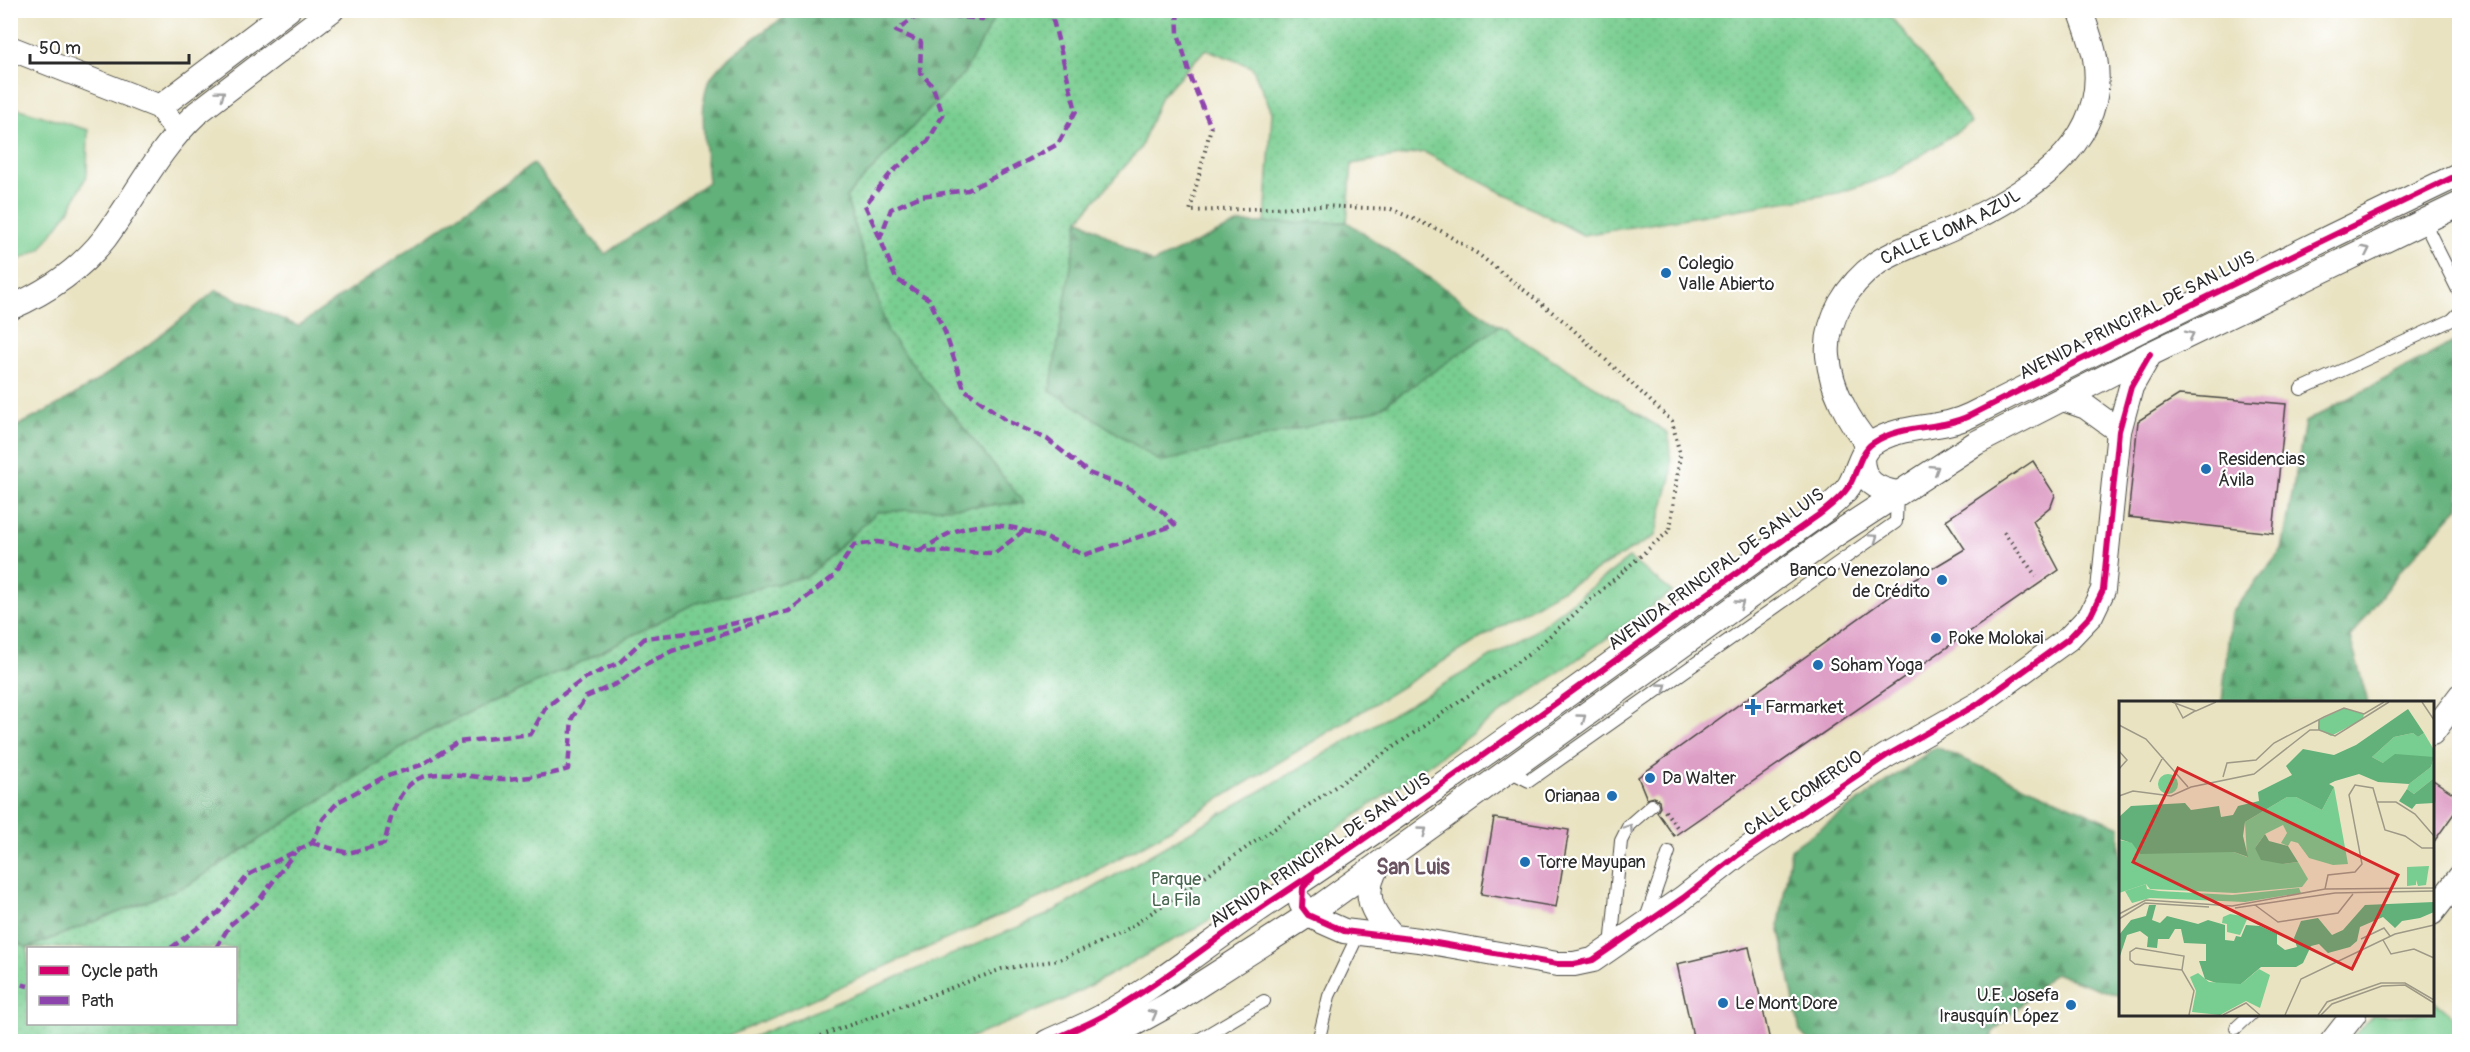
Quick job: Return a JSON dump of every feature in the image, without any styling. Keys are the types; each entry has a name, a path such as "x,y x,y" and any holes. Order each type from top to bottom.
{"street":[{"path":"159,107 288,10"},
{"path":"10,308 59,283 85,261 104,240 177,131 197,112 332,10"},
{"name":"CALLE LOMA AZUL","path":"1897,493 1879,489 1870,483 1862,467 1866,452 1842,405 1829,370 1827,347 1839,306 1864,274 1879,262 1958,226 2026,191 2063,159 2080,136 2096,88 2095,60 2080,10"},
{"path":"10,48 159,107 177,131"},
{"name":"AVENIDA PRINCIPAL DE SAN LUIS","path":"1047,1041 1111,1011 1149,988 1546,712 1659,627 1820,514 1840,497 1866,452 1896,431 1929,427 1966,418 2102,348 2460,174"},
{"path":"1101,1041 1168,1005 1308,915 1897,493 1976,443 2150,354 2460,204"},
{"name":"CALLE COMERCIO","path":"1308,915 1344,931 1557,964 1574,964 1593,960 1738,855 1886,756 1978,704 2068,639 2091,615 2103,590 2119,431 2131,387 2150,354"},
{"path":"2063,399 2086,407 2119,431"},
{"path":"2434,732 2460,696"},
{"path":"1382,861 1370,877 1371,903 1378,920 1394,937"},
{"path":"1308,915 1302,907 1300,898 1303,888 1318,870"},
{"path":"2434,912 2460,877"},
{"path":"1215,940 1234,939 1239,942 1241,947 1232,965"},
{"path":"2332,1041 2352,1016"}],"lane":[{"path":"2424,222 2460,294"},
{"path":"2301,389 2452,320 2460,312"},
{"path":"1611,948 1622,841 1629,825 1652,805"},
{"path":"1643,925 1669,852"},
{"path":"1318,1041 1329,996 1359,933"},
{"path":"1195,1041 1264,1001"},
{"path":"2236,1028 2249,1016"}],"path":[{"path":"804,1041 1002,969 1059,960 1122,933 1519,661 1670,530 1680,455 1672,421 1566,323 1478,254 1441,231 1391,209 1321,206 1190,211 1210,127"},
{"path":"2004,532 2036,576"}],"green space":[{"path":"794,10 998,11 964,73 846,197 888,333 1024,503 877,512 808,576 693,604 575,665 421,735 188,885 27,948 11,939 11,429 66,400 118,367 216,290 298,326 533,164 605,254 708,182 703,116 706,90 716,71 747,43"},
{"path":"998,11 1885,11 1913,42 1971,123 1889,176 1838,193 1583,235 1424,152 1352,164 1347,222 1265,223 1272,112 1252,67 1206,49 1161,96 1140,149 1079,219 1050,391 1377,410 1500,326 1668,433 1672,474 1655,536 1515,617 1161,835 1073,883 718,1041 11,1041 10,939 27,948 27,1025 237,1025 237,947 31,947 188,885 422,735 575,665 693,604 808,576 877,512 1023,503 888,333 846,197 964,73"},
{"path":"10,106 88,130 87,175 70,209 41,249 11,264"},
{"path":"1079,219 1152,263 1239,223 1347,222 1500,326 1377,410 1161,462 1050,390"},
{"path":"2459,339 2459,507 2399,572 2350,638 2368,701 2222,701 2231,612 2282,550 2305,422"},
{"name":"Parque La Fila","path":"1629,558 1672,592 1203,924 1061,1001 962,1041 743,1041 1047,915 1532,633"},
{"path":"1936,747 2119,827 2119,996 2054,973 1992,1033 1992,1041 1809,1041 1800,1032 1779,925 1791,849"},
{"path":"2434,1001 2459,1021 2459,1041 2349,1041 2372,1016 2434,1016"}],"building":[{"name":"Residencias Ávila","path":"2179,395 2286,404 2273,533 2128,517 2138,421"},
{"path":"2033,461 2055,495 2051,506 2033,521 2059,570 1674,836 1657,812 1660,807 1659,800 1654,797 1647,799 1638,777 1908,583 1965,549 1946,520"},
{"path":"2434,781 2460,798 2460,805 2434,842"},
{"name":"Torre Mayupan","path":"1494,818 1569,830 1556,907 1481,894"},
{"name":"Le Mont Dore","path":"1749,947 1770,1041 1694,1041 1677,964"}],"marked path":[{"path":"880,238 865,205 891,173 928,141 943,115 932,85 920,72 921,42 896,31 921,13 982,19 975,10"},
{"path":"920,551 953,532 988,525 1021,530 1084,555 1175,525 1163,512 1126,487 1089,473 1047,439 1007,421 964,389 945,332 929,299 896,279 880,238 891,209 921,196 968,190 1058,144 1076,111 1053,20 1053,10"},
{"path":"1177,10 1178,33 1191,79 1211,127"},
{"path":"172,947 219,912 248,875 312,843 323,819 338,802 382,778 421,765 458,742 531,734 546,707 585,678 619,663 645,638 696,632 789,611 834,576 854,545 878,542 920,551 995,553 1026,529"},
{"path":"312,843 348,853 384,844 397,802 407,788 422,777 433,774 457,774 512,779 568,769 572,718 586,697 618,683 638,668 672,651 760,622"},
{"path":"217,947 230,925 257,903 295,852"},
{"path":"10,986 17,983 27,986"}],"cycle path":[{"path":"1047,1042 1096,1020 1167,975 1478,759 1820,514 1846,490 1865,451 1873,443 1896,432 1946,423 1971,415 2460,174"},
{"path":"1312,877 1303,888 1302,907 1308,915 1344,931 1419,940 1557,964 1574,964 1593,960 1683,898 1738,855 1886,756 1978,704 2068,639 2091,615 2103,590 2119,431 2131,387 2150,354"}],"place":[{"name":"Colegio Valle Abierto","path":"1666,273"},
{"name":"Residencias Ávila","path":"2206,469"},
{"name":"Banco Venezolano de Crédito","path":"1942,580"},
{"name":"Poke Molokai","path":"1936,638"},
{"name":"Soham Yoga","path":"1818,665"},
{"name":"Farmarket","path":"1753,707"},
{"name":"Da Walter","path":"1650,778"},
{"name":"Orianaa","path":"1612,796"},
{"name":"Torre Mayupan","path":"1525,862"},
{"name":"Le Mont Dore","path":"1723,1003"},
{"name":"U.E. Josefa Irausquín López","path":"2071,1005"}],"district":[{"name":"San Luis","path":"1413,867"}]}
